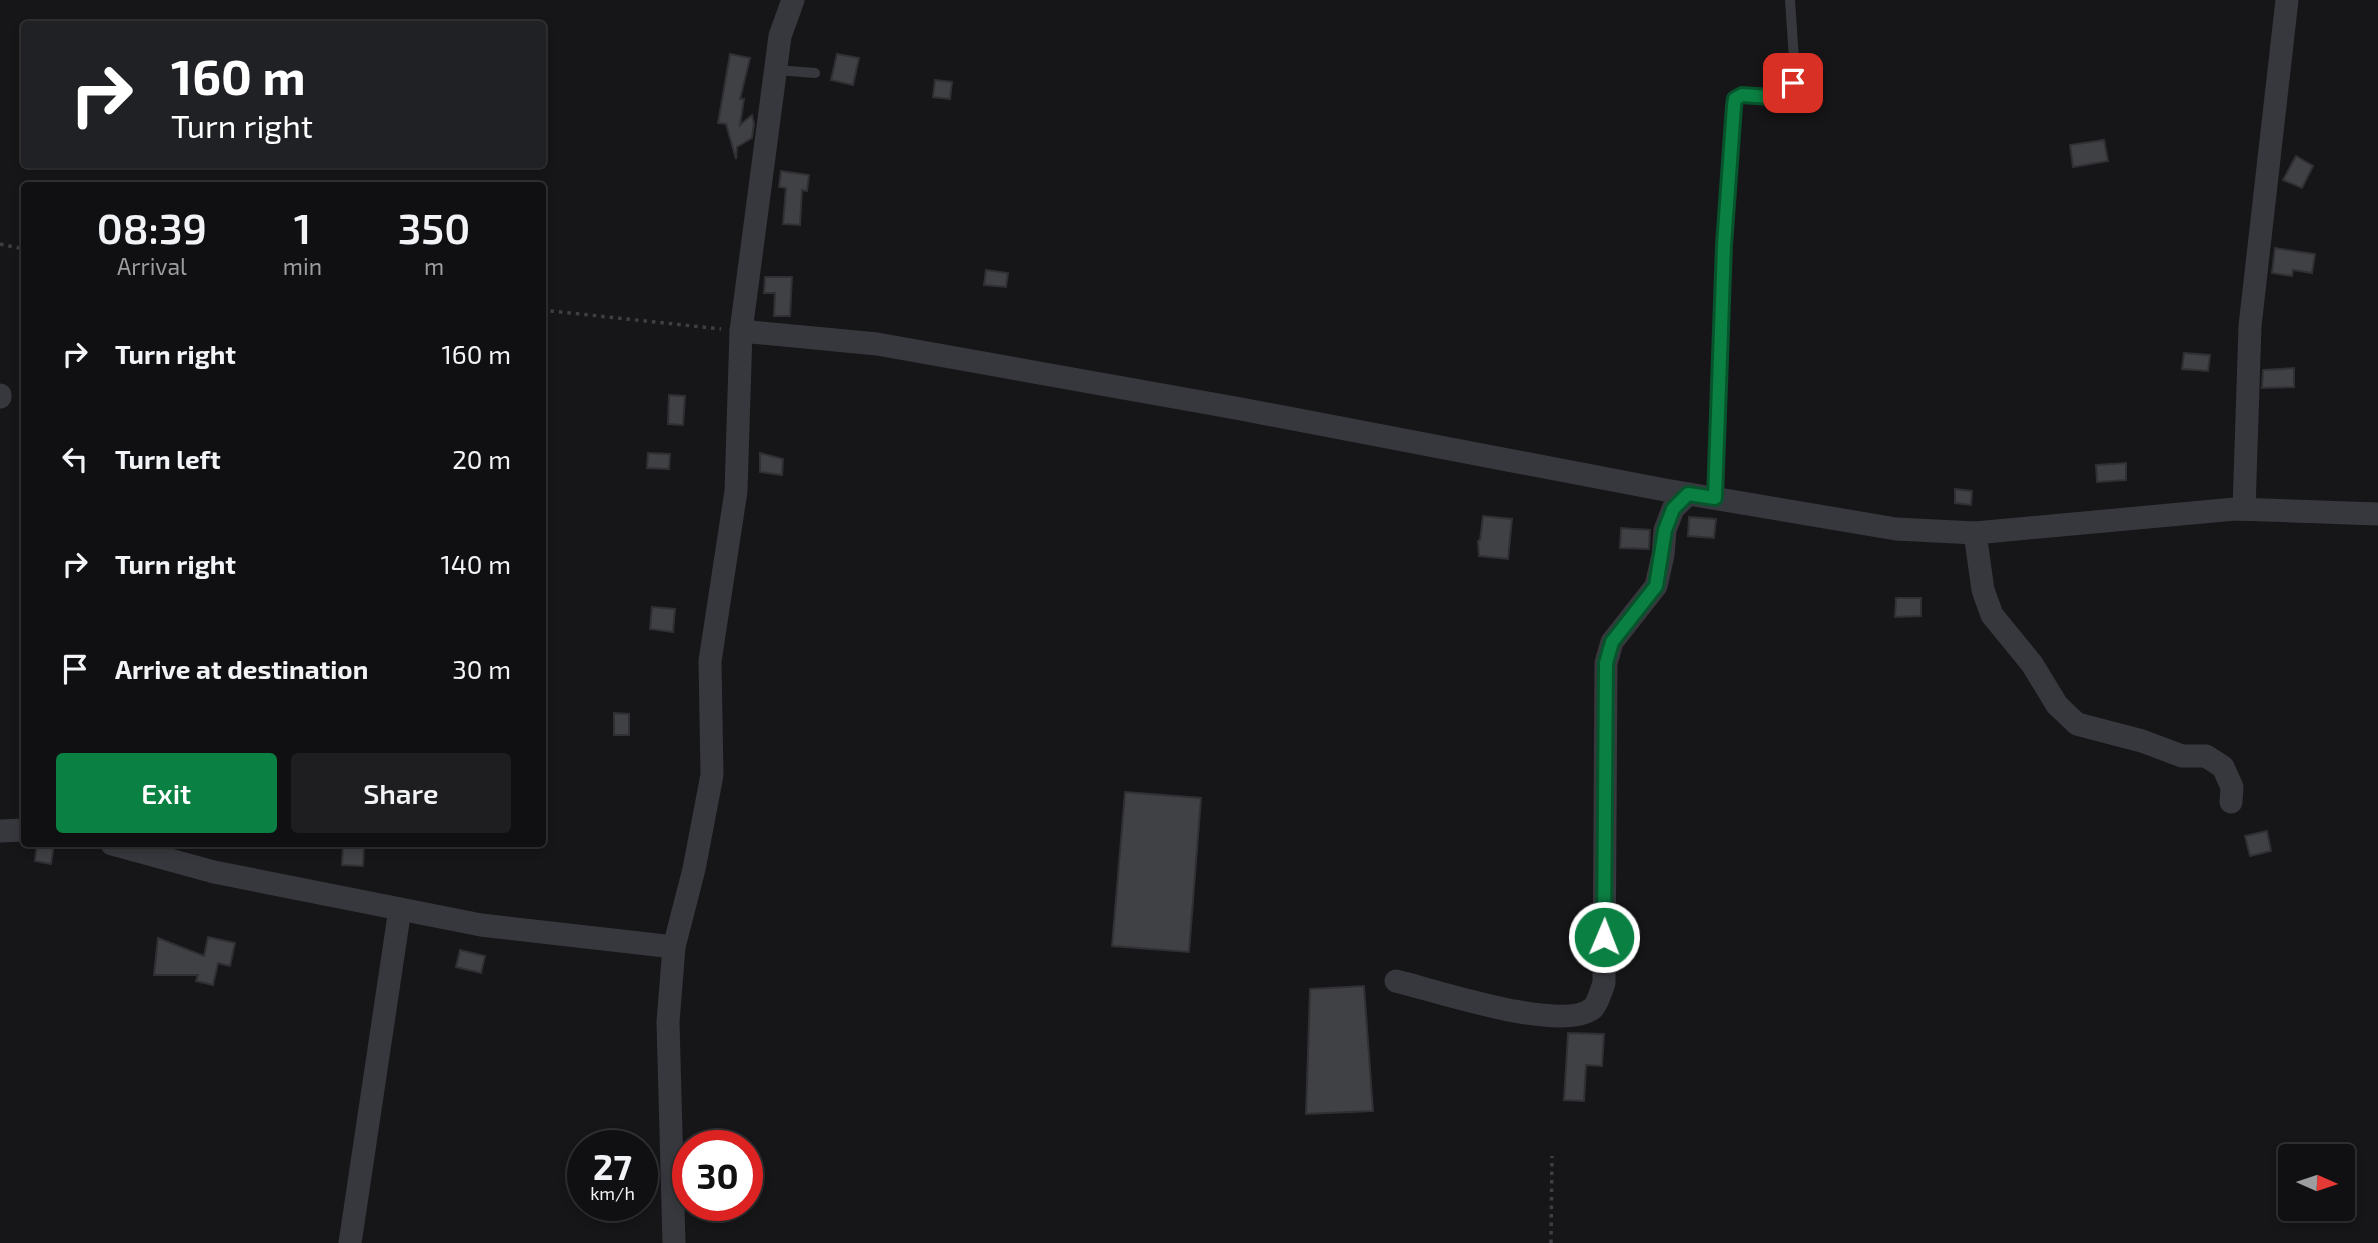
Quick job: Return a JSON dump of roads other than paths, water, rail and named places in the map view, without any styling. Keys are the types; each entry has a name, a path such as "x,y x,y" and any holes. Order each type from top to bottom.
{"street":[{"path":"674,1243 668,1022 674,947 694,869 712,775 710,661 736,491 741,331 780,36 793,0"},
{"path":"2244,509 2250,326 2287,0"},
{"path":"741,331 877,344 1688,494 1896,529 1975,533 2244,509 2378,514"},
{"path":"1396,981 1536,1016 1582,1014 1595,1007 1604,983 1606,663 1612,642 1656,586 1665,530 1673,509 1688,494"},
{"path":"1975,533 1983,590 1992,615 2032,664 2057,705 2077,724 2142,741 2182,756 2206,756 2223,767 2232,787 2231,802"},
{"path":"0,831 21,830"},
{"path":"128,847 214,872 481,925 674,947"},
{"path":"350,1243 400,909"}],"lane":[{"path":"1715,498 1724,245 1735,99 1742,95 1784,98 1790,94 1794,59 1790,0"},
{"path":"776,70 815,73"}]}
